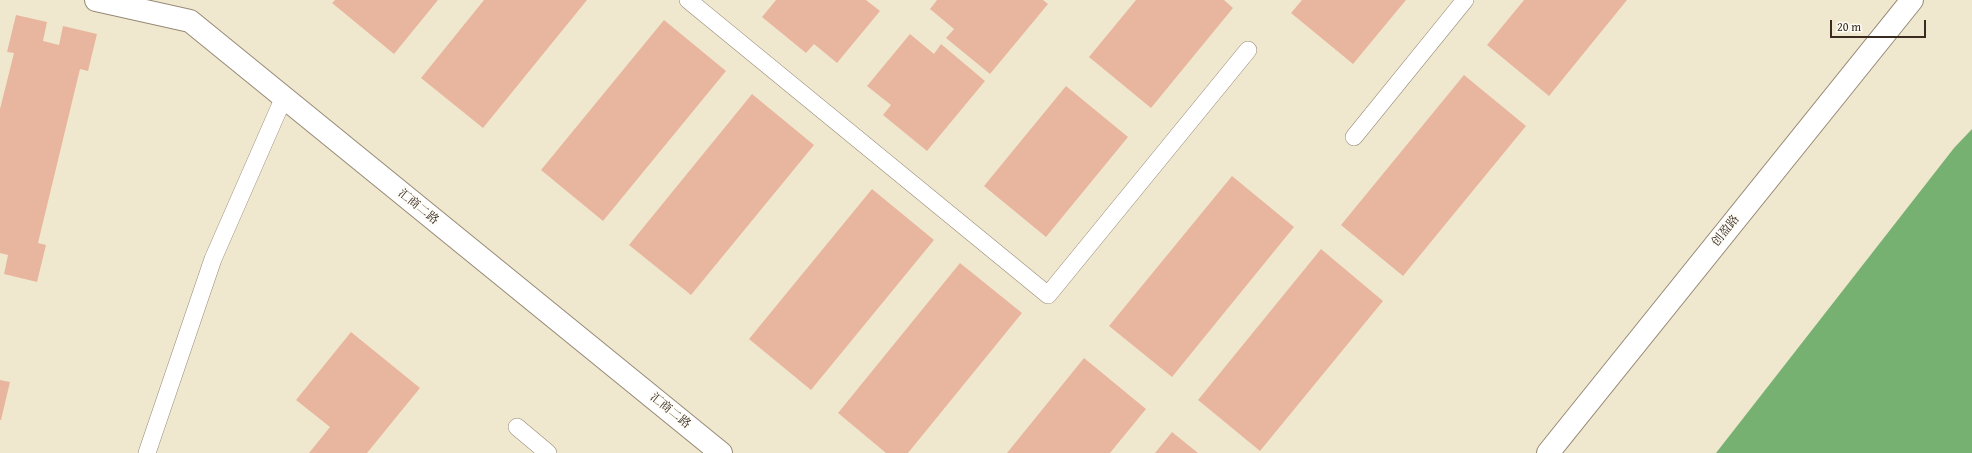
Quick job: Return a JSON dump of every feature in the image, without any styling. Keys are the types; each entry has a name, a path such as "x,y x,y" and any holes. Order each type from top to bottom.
{"street":[{"name":"汇商二路","path":"100,0 190,21 721,453"},
{"name":"创盈路","path":"1548,453 1911,3"}],"lane":[{"path":"688,0 1048,295 1248,50"},
{"path":"1354,137 1465,0"},
{"path":"146,453 213,259 284,98"},
{"path":"517,427 548,453"}],"green space":[{"path":"1972,129 1972,453 1716,453 1954,148"}],"building":[{"path":"335,0 438,0 394,54 332,3"},
{"path":"484,0 587,0 483,128 421,78"},
{"path":"776,0 866,0 880,11 837,63 814,44 806,53 762,17"},
{"path":"937,0 1043,0 1048,4 990,74 946,38 954,29 930,9"},
{"path":"1136,0 1224,0 1233,8 1151,108 1089,57"},
{"path":"1302,0 1406,0 1353,64 1291,13"},
{"path":"1524,0 1627,0 1549,96 1487,45"},
{"path":"16,15 47,22 43,41 59,45 63,26 97,34 88,71 80,69 38,243 46,245 37,282 4,274 8,255 0,253 0,109 14,53 7,52"},
{"path":"664,20 726,71 603,221 541,170"},
{"path":"910,34 934,54 941,44 985,81 927,151 883,115 891,105 867,86"},
{"path":"1464,75 1526,126 1403,276 1341,225"},
{"path":"1066,86 1128,137 1046,237 984,186"},
{"path":"752,94 814,145 691,295 629,245"},
{"path":"1232,176 1294,227 1172,377 1109,326"},
{"path":"872,189 934,240 811,390 749,339"},
{"path":"1321,249 1383,301 1260,451 1198,400"},
{"path":"960,263 1022,313 908,453 886,453 838,413"},
{"path":"351,332 420,388 367,453 309,453 330,427 296,400"},
{"path":"1084,358 1146,409 1110,453 1007,453"},
{"path":"0,380 10,382 1,420 0,420"},
{"path":"1172,432 1198,453 1155,453"}]}
